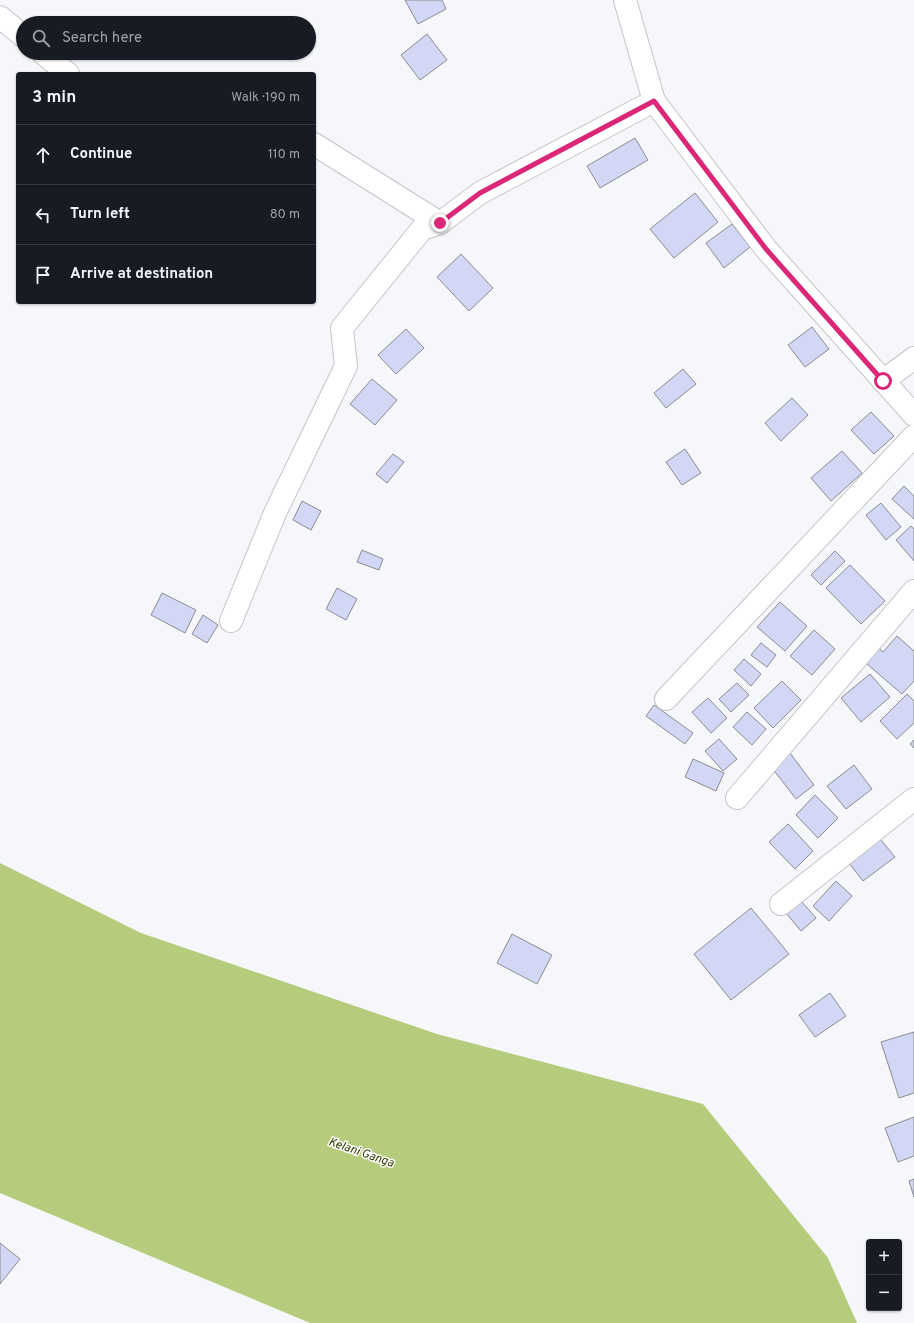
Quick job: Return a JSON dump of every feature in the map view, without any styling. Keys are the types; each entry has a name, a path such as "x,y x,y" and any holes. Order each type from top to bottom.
{"street":[{"path":"625,0 654,101 766,249 914,415"},
{"path":"0,17 16,30"},
{"path":"51,60 66,72"},
{"path":"231,621 275,513 346,366 342,328 422,229 440,223 480,193 654,101"},
{"path":"316,145 440,223"},
{"path":"883,381 914,358"},
{"path":"666,699 914,436"},
{"path":"737,798 914,591"},
{"path":"781,904 914,800"}],"water":[{"name":"Kelani Ganga","path":"0,863 141,933 437,1034 703,1104 828,1258 857,1323 310,1323 0,1193"}],"building":[{"path":"405,0 442,0 446,9 418,24"},
{"path":"427,34 447,60 420,80 401,55"},
{"path":"635,138 648,160 600,188 587,166"},
{"path":"695,193 718,222 674,258 650,229"},
{"path":"732,224 750,247 724,268 706,243"},
{"path":"461,254 493,288 469,311 437,277"},
{"path":"812,327 829,349 805,367 788,345"},
{"path":"406,329 424,348 396,374 378,355"},
{"path":"683,369 696,384 666,408 654,393"},
{"path":"372,379 397,400 375,425 350,404"},
{"path":"792,398 808,415 781,441 765,423"},
{"path":"871,412 894,436 874,454 851,430"},
{"path":"685,449 701,473 682,485 666,462"},
{"path":"842,451 862,473 831,501 811,478"},
{"path":"393,454 404,462 387,483 376,474"},
{"path":"904,486 914,496 914,519 892,499"},
{"path":"302,501 321,511 311,530 293,520"},
{"path":"881,503 901,527 886,540 866,515"},
{"path":"911,526 914,529 914,561 896,540"},
{"path":"362,550 383,559 379,570 357,562"},
{"path":"835,551 845,561 821,585 811,575"},
{"path":"850,565 885,601 861,624 826,588"},
{"path":"337,588 357,599 346,620 326,609"},
{"path":"162,593 196,610 185,633 151,615"},
{"path":"780,602 807,626 785,651 757,627"},
{"path":"203,615 218,625 207,643 192,634"},
{"path":"814,630 835,649 812,675 790,656"},
{"path":"897,636 914,651 914,681 902,694 860,658 873,643 883,652"},
{"path":"761,643 776,655 767,667 751,655"},
{"path":"744,659 761,674 751,686 734,670"},
{"path":"870,674 890,697 861,722 841,698"},
{"path":"782,681 801,700 773,728 754,708"},
{"path":"737,683 749,695 731,712 719,699"},
{"path":"907,694 914,701 914,723 897,739 880,721"},
{"path":"708,698 727,718 711,733 692,712"},
{"path":"654,705 693,733 685,744 646,716"},
{"path":"747,712 766,729 752,745 733,727"},
{"path":"719,739 737,759 723,771 705,751"},
{"path":"914,740 914,748 910,744"},
{"path":"790,753 814,785 796,799 772,768"},
{"path":"693,759 724,773 716,791 685,777"},
{"path":"854,765 872,789 846,809 827,786"},
{"path":"815,795 838,818 818,838 796,815"},
{"path":"788,824 813,851 795,869 769,842"},
{"path":"876,834 895,857 863,881 845,858"},
{"path":"836,881 852,896 829,921 813,906"},
{"path":"801,901 816,918 801,931 786,913"},
{"path":"751,908 789,954 731,1000 694,954"},
{"path":"512,934 552,955 537,984 497,963"},
{"path":"830,993 846,1016 815,1037 799,1015"},
{"path":"914,1032 914,1093 899,1098 881,1042"},
{"path":"914,1117 914,1156 898,1162 885,1128"},
{"path":"914,1179 914,1197 909,1181"},
{"path":"0,1243 20,1259 0,1284"}],"route":[{"path":"440,223 480,193 654,101 766,249 883,381"}]}
